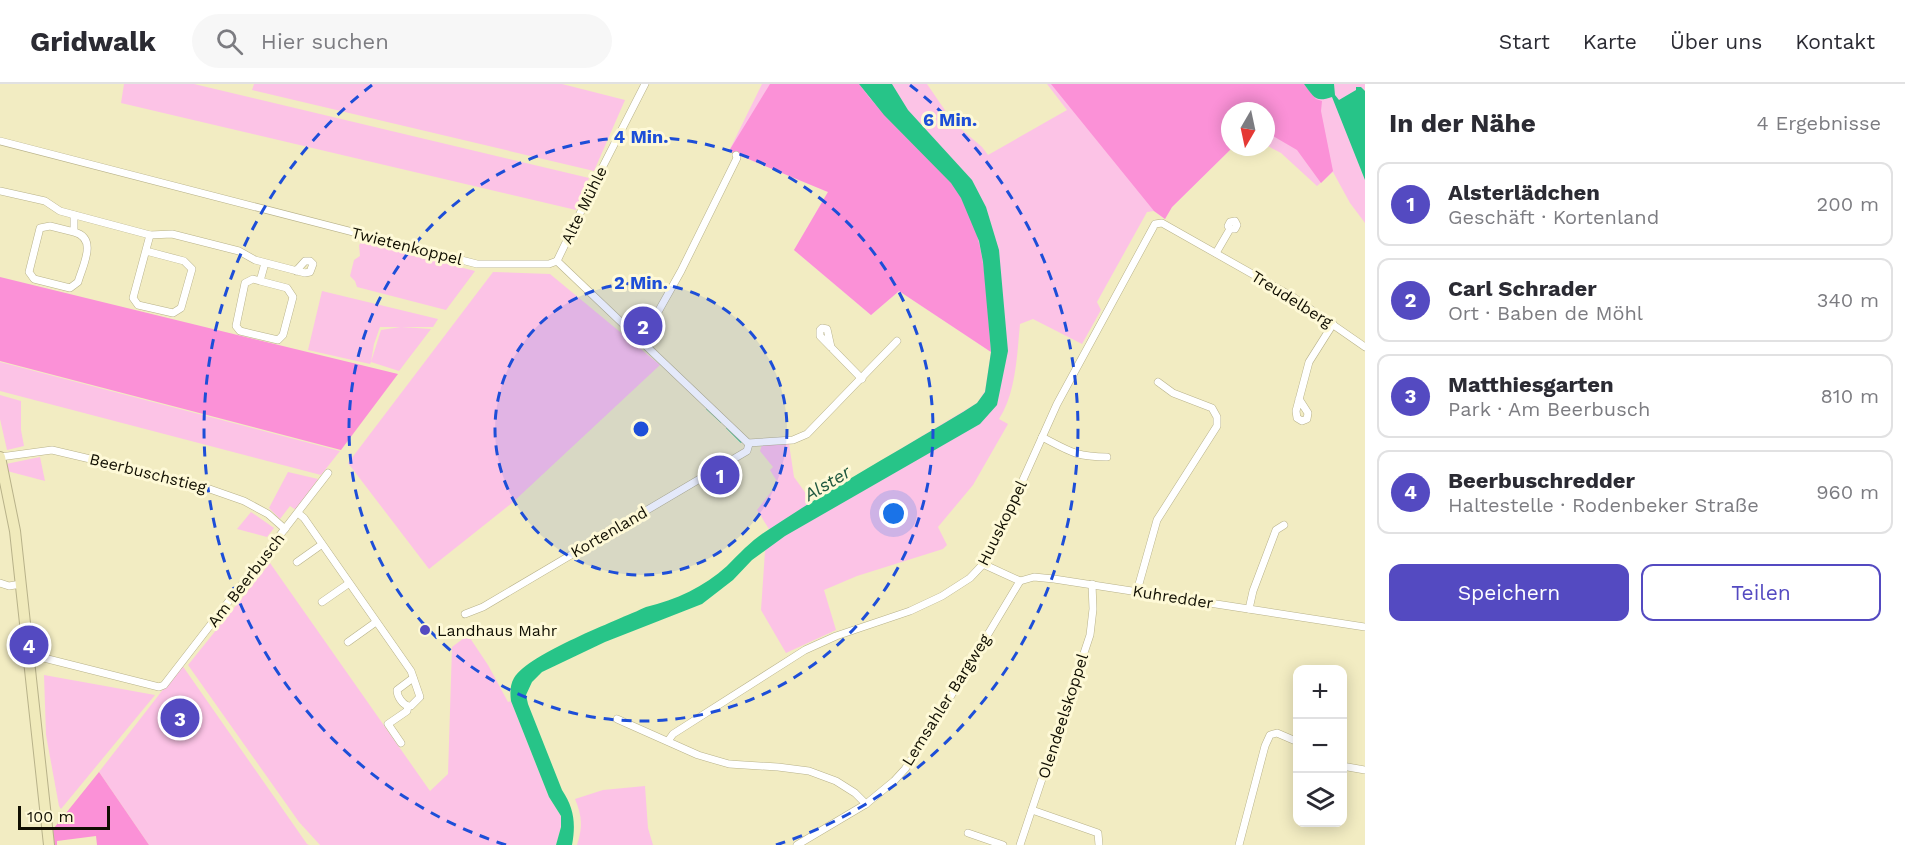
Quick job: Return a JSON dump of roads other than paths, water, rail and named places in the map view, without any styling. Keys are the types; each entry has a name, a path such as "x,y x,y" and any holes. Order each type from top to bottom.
{"street":[{"name":"Alte Mühle","path":"557,261 645,84"},
{"name":"Twietenkoppel","path":"0,141 477,264 549,264 557,261"},
{"path":"638,339 681,272 737,158 735,155"},
{"path":"0,191 45,201 60,211 150,235 172,234 239,251 255,260 296,271"},
{"path":"74,215 74,232"},
{"name":"Treudelberg","path":"1158,223 1162,223 1293,297 1365,347"},
{"name":"Huuskoppel","path":"668,741 673,734 805,650 928,604 970,578 985,565 1065,388 1152,226 1158,223"},
{"path":"50,226 74,232 82,234 87,239 88,246 78,282 70,288 34,279 29,272 40,228 50,226"},
{"path":"1216,253 1230,229"},
{"path":"146,251 183,261 192,269 181,308 173,313 138,304 133,298 150,235"},
{"path":"557,261 749,445 793,441 807,434 897,341"},
{"path":"260,281 264,263"},
{"path":"252,279 260,281 287,288 293,297 283,335 278,340 240,331 236,326 245,283 252,279"},
{"path":"1299,399 1309,362 1333,324"},
{"path":"831,347 862,379"},
{"path":"1137,591 1157,519 1216,426 1217,417 1212,408 1173,393 1158,382"},
{"path":"1041,437 1076,455 1107,457"},
{"name":"Kortenland","path":"465,614 483,607 747,451 749,445"},
{"name":"Beerbuschstieg","path":"0,457 52,450 204,487 244,501 268,514 285,529"},
{"path":"0,457 13,521 21,584 49,845"},
{"name":"Am Beerbusch","path":"28,654 162,687 328,473"},
{"path":"298,513 304,518 411,671 420,697 388,724 401,743"},
{"path":"1249,609 1253,591 1276,530 1284,525"},
{"path":"297,562 321,545"},
{"name":"Kuhredder","path":"985,565 1020,581 1034,577 1092,584 1365,627"},
{"name":"Lemsahler Bargweg","path":"797,845 866,804 894,781 925,739 1020,581"},
{"path":"0,583 9,586 21,584"},
{"path":"322,602 348,584"},
{"name":"Olendeelskoppel","path":"1020,845 1090,635 1093,616 1092,584"},
{"path":"348,642 376,622"},
{"path":"408,706 397,694 397,690 413,678"},
{"path":"617,719 698,755 729,764 809,771 836,781 855,792 866,804"},
{"path":"1239,845 1265,746 1270,735 1277,733 1293,740"},
{"path":"1347,767 1365,770"},
{"path":"1032,810 1098,833 1099,845"},
{"path":"968,833 1003,845"}],"waterway":[{"path":"707,409 721,422"},
{"path":"727,428 741,442"}],"place":[{"name":"Carl Schrader","path":"643,326"},
{"name":"Alsterlädchen","path":"720,475"},
{"name":"Landhaus Mahr","path":"425,630"},
{"name":"Beerbuschredder","path":"29,645"},
{"name":"Matthiesgarten","path":"180,718"}],"water label":[{"name":"Alster","path":"827,483"}]}
